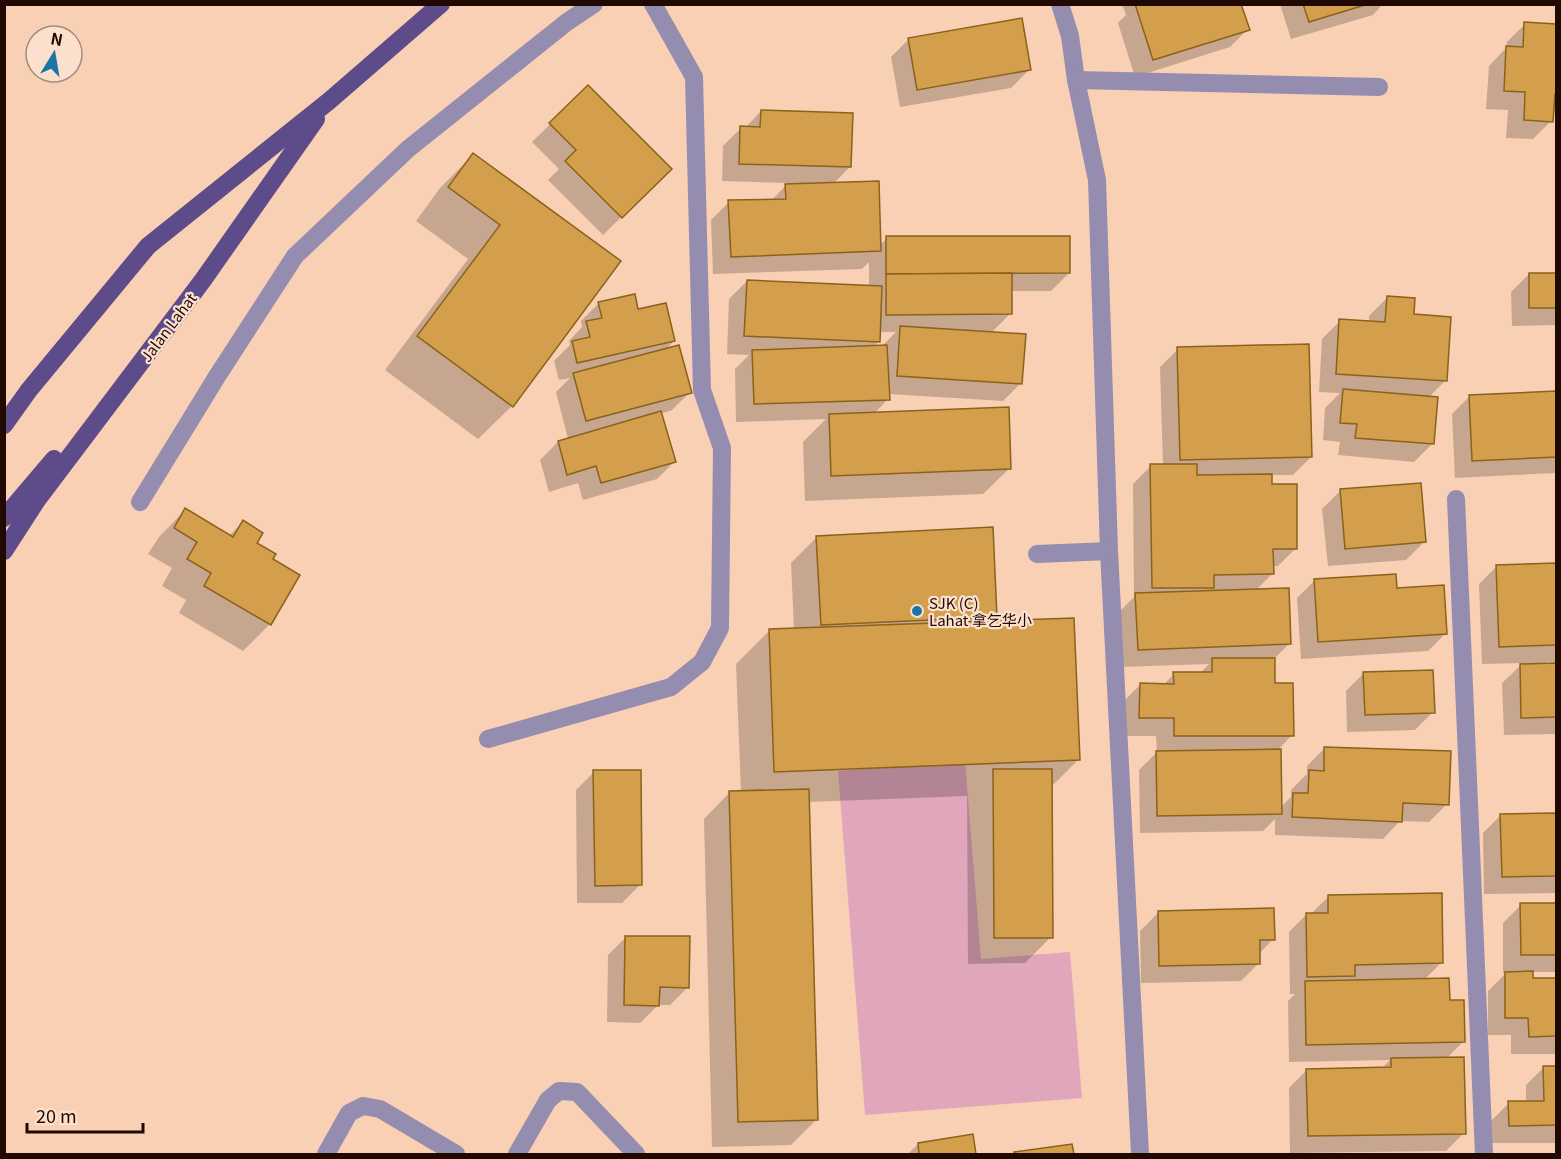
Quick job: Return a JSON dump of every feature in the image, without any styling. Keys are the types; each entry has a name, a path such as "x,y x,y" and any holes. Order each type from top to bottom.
{"main road":[{"name":"Jalan Lahat","path":"4,425 29,390 148,246 329,100 441,4"},
{"name":"Jalan Lahat","path":"4,551 37,500 203,280 329,100"},
{"path":"4,518 203,280"}],"street":[{"path":"140,502 216,378 295,256 408,149 567,22 594,4"},
{"path":"488,740 671,687 702,662 720,627 722,448 702,390 694,77 653,4"},
{"path":"1060,4 1070,36 1076,80 1097,180 1109,551 1140,1155"},
{"path":"1076,80 1379,87"},
{"path":"1456,499 1484,1155"},
{"path":"1037,554 1109,551"},
{"path":"517,1155 548,1100 559,1091 577,1092 636,1155"},
{"path":"326,1155 350,1113 363,1106 380,1109 456,1155"}],"shaded area":[{"path":"965,761 981,959 1070,952 1082,1098 865,1115 838,771"}],"building":[{"path":"1135,4 1241,4 1250,30 1153,60"},
{"path":"1303,4 1368,4 1309,22"},
{"path":"1022,18 1031,70 917,90 908,38"},
{"path":"1524,22 1556,24 1556,94 1553,122 1524,120 1525,92 1504,91 1506,46 1523,47"},
{"path":"588,85 672,169 622,218 565,161 576,150 549,123"},
{"path":"761,110 853,113 851,167 739,164 740,126 760,127"},
{"path":"473,153 621,261 513,407 417,336 500,225 448,187"},
{"path":"879,181 881,251 731,257 728,200 786,199 785,184"},
{"path":"886,236 1070,236 1070,273 886,274"},
{"path":"1012,273 1012,314 886,315 886,274"},
{"path":"1529,273 1556,273 1556,308 1529,308"},
{"path":"747,280 882,286 880,342 744,336"},
{"path":"635,294 638,309 666,303 675,341 577,363 572,341 590,337 586,321 602,318 598,302"},
{"path":"1387,296 1415,298 1414,314 1451,317 1447,381 1336,374 1339,319 1385,322"},
{"path":"900,326 1026,334 1022,384 897,376"},
{"path":"1309,344 1312,457 1180,460 1177,347"},
{"path":"679,345 692,393 586,421 573,373"},
{"path":"887,345 890,400 754,404 752,350"},
{"path":"1343,389 1438,397 1434,444 1355,438 1357,424 1340,423"},
{"path":"1556,391 1556,457 1472,461 1469,395"},
{"path":"1009,407 1011,469 831,476 829,414"},
{"path":"661,411 676,462 601,483 596,466 567,475 558,441"},
{"path":"1150,464 1197,464 1197,475 1272,474 1272,484 1297,484 1297,549 1273,549 1274,574 1214,575 1214,588 1152,588"},
{"path":"1421,483 1426,542 1345,549 1340,489"},
{"path":"185,508 233,537 243,520 263,533 257,543 276,554 273,559 300,575 271,625 204,586 211,573 187,559 197,542 174,528"},
{"path":"993,527 997,617 821,625 816,536"},
{"path":"1556,563 1556,645 1499,647 1496,565"},
{"path":"1396,574 1397,588 1444,585 1447,634 1318,642 1314,579"},
{"path":"1289,588 1291,644 1138,650 1135,593"},
{"path":"1074,618 1080,760 774,772 769,629"},
{"path":"1212,658 1275,658 1275,683 1293,683 1294,736 1174,736 1174,718 1139,718 1140,683 1174,684 1173,672 1212,672"},
{"path":"1556,663 1556,717 1521,718 1520,664"},
{"path":"1433,670 1435,713 1365,715 1363,672"},
{"path":"1324,747 1451,751 1449,805 1403,803 1402,822 1292,817 1293,793 1308,793 1309,770 1324,771"},
{"path":"1281,749 1282,814 1157,816 1156,751"},
{"path":"993,769 1052,769 1053,938 994,938"},
{"path":"593,770 641,770 642,885 595,886"},
{"path":"809,789 818,1120 738,1122 729,791"},
{"path":"1556,813 1556,876 1502,877 1500,814"},
{"path":"1442,893 1443,963 1355,965 1355,976 1307,977 1306,913 1328,913 1328,895"},
{"path":"1520,903 1556,903 1556,955 1521,955"},
{"path":"1274,908 1275,940 1260,940 1260,964 1159,966 1158,911"},
{"path":"625,936 690,936 689,988 660,987 659,1006 624,1005"},
{"path":"1533,971 1533,978 1556,978 1556,1036 1529,1037 1528,1018 1505,1018 1505,972"},
{"path":"1449,978 1450,1000 1464,1000 1465,1042 1306,1045 1305,981"},
{"path":"1464,1057 1466,1134 1308,1136 1306,1069 1391,1067 1391,1058"},
{"path":"1543,1066 1556,1066 1556,1125 1509,1126 1508,1101 1544,1101"},
{"path":"973,1134 976,1154 919,1154 918,1143"},
{"path":"1072,1144 1074,1154 1014,1154 1014,1152"}],"place":[{"name":"SJK (C) Lahat 拿乞华小","path":"917,611"}]}
